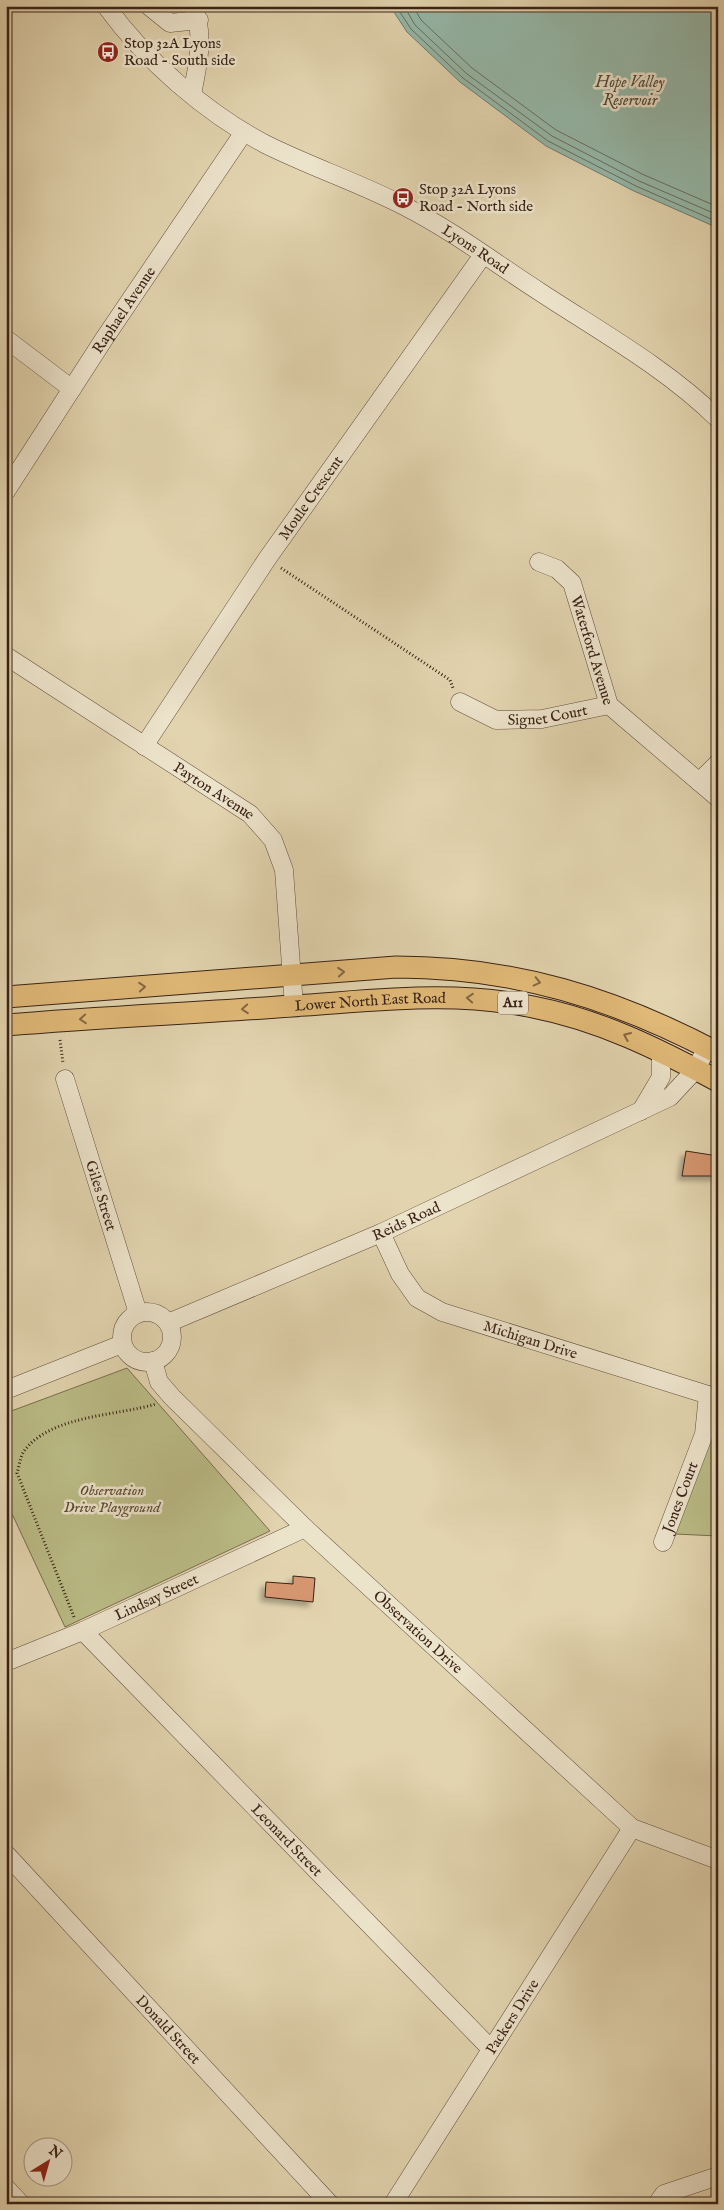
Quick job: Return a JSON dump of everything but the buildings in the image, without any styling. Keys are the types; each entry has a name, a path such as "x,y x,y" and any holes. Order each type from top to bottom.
{"main road":[{"name":"Lower North East Road","path":"6,997 420,967 508,976 557,986 602,1000 712,1050"},
{"name":"Lower North East Road","path":"6,1025 430,996 498,1001 533,1007 588,1021 661,1051 718,1081"}],"street":[{"name":"Lyons Road","path":"106,6 134,42 156,64 192,94 244,132 301,161 360,184 408,208 460,239 649,363 684,389 718,419"},
{"path":"149,6 170,22 196,13 199,63 192,94"},
{"name":"Raphael Avenue","path":"6,491 244,132"},
{"name":"Moule Crescent","path":"144,746 267,559 483,255"},
{"path":"6,339 72,390"},
{"name":"Waterford Avenue","path":"539,562 557,569 572,583 609,705 718,798"},
{"name":"Payton Avenue","path":"6,656 250,814 273,840 284,870 294,1006"},
{"name":"Signet Court","path":"460,702 496,720 542,719 609,705"},
{"path":"698,782 718,763"},
{"name":"Reids Road","path":"168,1323 380,1233 670,1098 712,1050"},
{"path":"641,1111 661,1076 661,1051"},
{"name":"Giles Street","path":"65,1079 138,1313"},
{"name":"Michigan Drive","path":"380,1233 400,1274 417,1298 442,1312 713,1396"},
{"path":"150,1312 159,1314 168,1323 172,1339 169,1348 164,1355 153,1361 134,1359 122,1344 125,1324 138,1313 150,1312"},
{"path":"6,1390 122,1344"},
{"name":"Observation Drive","path":"153,1361 159,1382 172,1397 305,1528 632,1828 718,1860"},
{"name":"Jones Court","path":"663,1542 704,1434 713,1396"},
{"name":"Lindsay Street","path":"6,1662 79,1633 305,1528"},
{"name":"Leonard Street","path":"79,1633 491,2050"},
{"name":"Packers Drive","path":"393,2204 632,1828"},
{"name":"Donald Street","path":"6,1854 330,2204"},
{"path":"657,2204 664,2194 718,2176"},
{"path":"6,2188 21,2204"}],"path":[{"path":"267,559 450,680 460,702"},
{"path":"56,1021 65,1079"},
{"path":"79,1633 17,1473 23,1452 40,1436 76,1420 133,1411 172,1397"}],"green space":[{"name":"Observation Drive Playground","path":"127,1368 270,1531 65,1627 6,1501 6,1413"},
{"path":"717,1410 718,1536 675,1534"}],"water":[{"name":"Hope Valley Reservoir","path":"390,6 718,6 718,228 634,191 546,146 460,82 407,32"}],"place":[{"name":"Stop 32A Lyons Road - South side","path":"108,52"},
{"name":"Stop 32A Lyons Road - North side","path":"403,198"}]}
